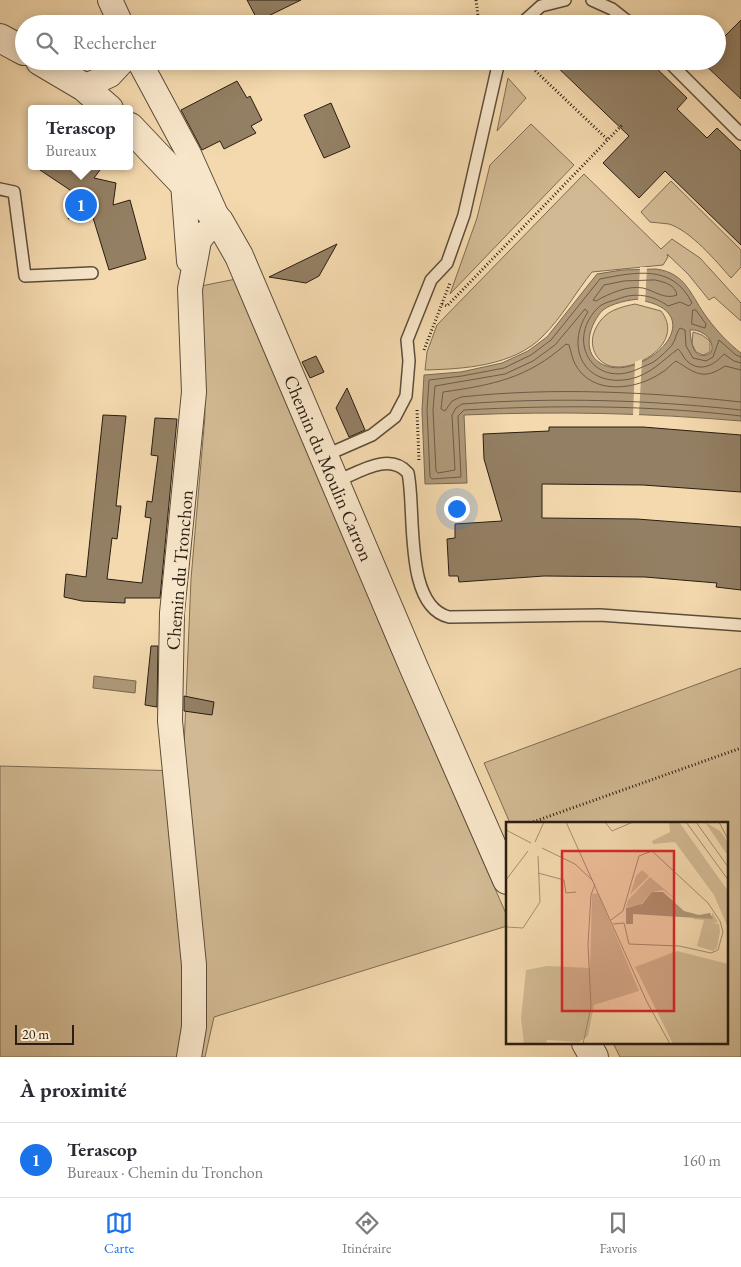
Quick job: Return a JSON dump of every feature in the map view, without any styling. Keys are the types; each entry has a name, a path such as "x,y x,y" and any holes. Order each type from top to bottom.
{"street":[{"path":"110,0 117,15"},
{"path":"0,38 15,47"},
{"path":"55,70 84,88 104,105"},
{"path":"84,88 110,75 115,70"},
{"name":"Chemin du Moulin Carron","path":"144,70 189,154 220,221 239,256 414,668 506,878"},
{"path":"133,130 220,221"},
{"path":"184,183 190,289"},
{"name":"Chemin du Tronchon","path":"189,1057 194,1028 194,965 170,720 172,613 194,392 190,289 199,241 204,234 220,221"},
{"path":"587,1044 594,1057"}],"lane":[{"path":"531,15 541,6 565,0"},
{"path":"592,0 612,9 620,15"},
{"path":"324,456 372,436 395,417 406,396 409,361 408,340 430,280 447,263 464,215 497,70"},
{"path":"677,70 741,134"},
{"path":"0,189 14,192 25,276 92,273"},
{"path":"335,482 380,464 391,462 401,465 408,473 415,570 428,600 441,615 510,617 600,614 741,624"}],"path":[{"path":"476,0 478,15"},
{"path":"534,70 608,140"},
{"path":"442,304 447,306 623,124"},
{"path":"422,354 452,278"},
{"path":"417,406 419,463"},
{"path":"533,822 741,748"}],"shaded area":[{"path":"508,78 526,98 497,131"},
{"path":"531,124 574,165 450,294 477,218 490,165"},
{"path":"584,174 661,249 672,239 700,258 741,303 741,321 714,297 709,300 688,274 667,254 668,257 663,265 592,272 550,329 531,346 518,354 503,360 472,367 425,370 427,352 437,325"},
{"path":"671,181 741,250 741,267 731,278 703,247 686,233 669,224 650,222 641,212"},
{"path":"236,279 388,644 506,914 506,926 214,1017 205,1057 0,1057 0,766 183,771 191,579 205,416 201,286"},
{"path":"635,304 661,311 667,321 668,331 664,341 650,356 640,362 619,367 605,364 596,355 592,343 598,324 611,312"},
{"path":"693,332 702,335 710,341 710,352 703,355 696,352 692,344"},
{"path":"741,668 741,1057 620,1057 614,1044 728,1044 728,822 510,822 484,763"}],"water":[{"path":"656,269 675,275 687,287 715,328 741,353 741,421 672,416 602,414 464,415 467,483 425,484 422,410 424,375 461,372 502,363 528,351 547,337 597,274 622,270","holes":["639,299 661,307 671,317 673,329 668,341 658,352 644,361 629,366 614,368 600,363 594,358 589,344 594,322 603,310 611,305","690,330 699,331 707,336 712,344 711,353 700,355 694,350"]},
{"path":"94,676 136,681 135,693 93,688"}],"pier":[{"path":"640,267 647,267 645,304 638,302"},
{"path":"642,359 639,415 633,415 635,362"}],"building":[{"path":"247,0 301,0 270,15 255,15"},
{"path":"741,20 741,99 710,70 726,70 726,35"},
{"path":"560,70 658,70 687,98 677,109 707,138 717,128 741,151 741,245 665,171 639,198 603,163 629,136"},
{"path":"237,81 247,98 250,96 262,120 251,126 256,133 224,149 220,141 202,150 181,110"},
{"path":"331,103 350,147 324,158 304,115"},
{"path":"40,170 100,170 94,178 116,183 113,205 130,200 146,259 109,270 91,211 68,219 82,198"},
{"path":"337,244 319,276 306,283 269,277"},
{"path":"316,356 324,372 310,378 302,362"},
{"path":"347,388 365,430 349,437 336,408"},
{"path":"103,415 126,416 116,506 121,506 117,539 112,538 107,579 142,583 151,518 145,517 147,501 152,502 158,456 151,455 155,418 177,419 160,598 125,598 125,603 82,601 64,597 66,574 86,577"},
{"path":"549,427 643,427 741,435 741,492 643,485 542,484 542,518 637,519 741,527 741,590 716,587 717,583 645,577 544,576 459,582 458,576 449,576 447,539 455,538 455,524 502,521 484,459 483,434 549,431"},
{"path":"151,646 158,646 157,707 145,705"},
{"path":"184,696 214,702 212,715 184,711"}],"place":[{"name":"Terascop","path":"81,205"}]}
